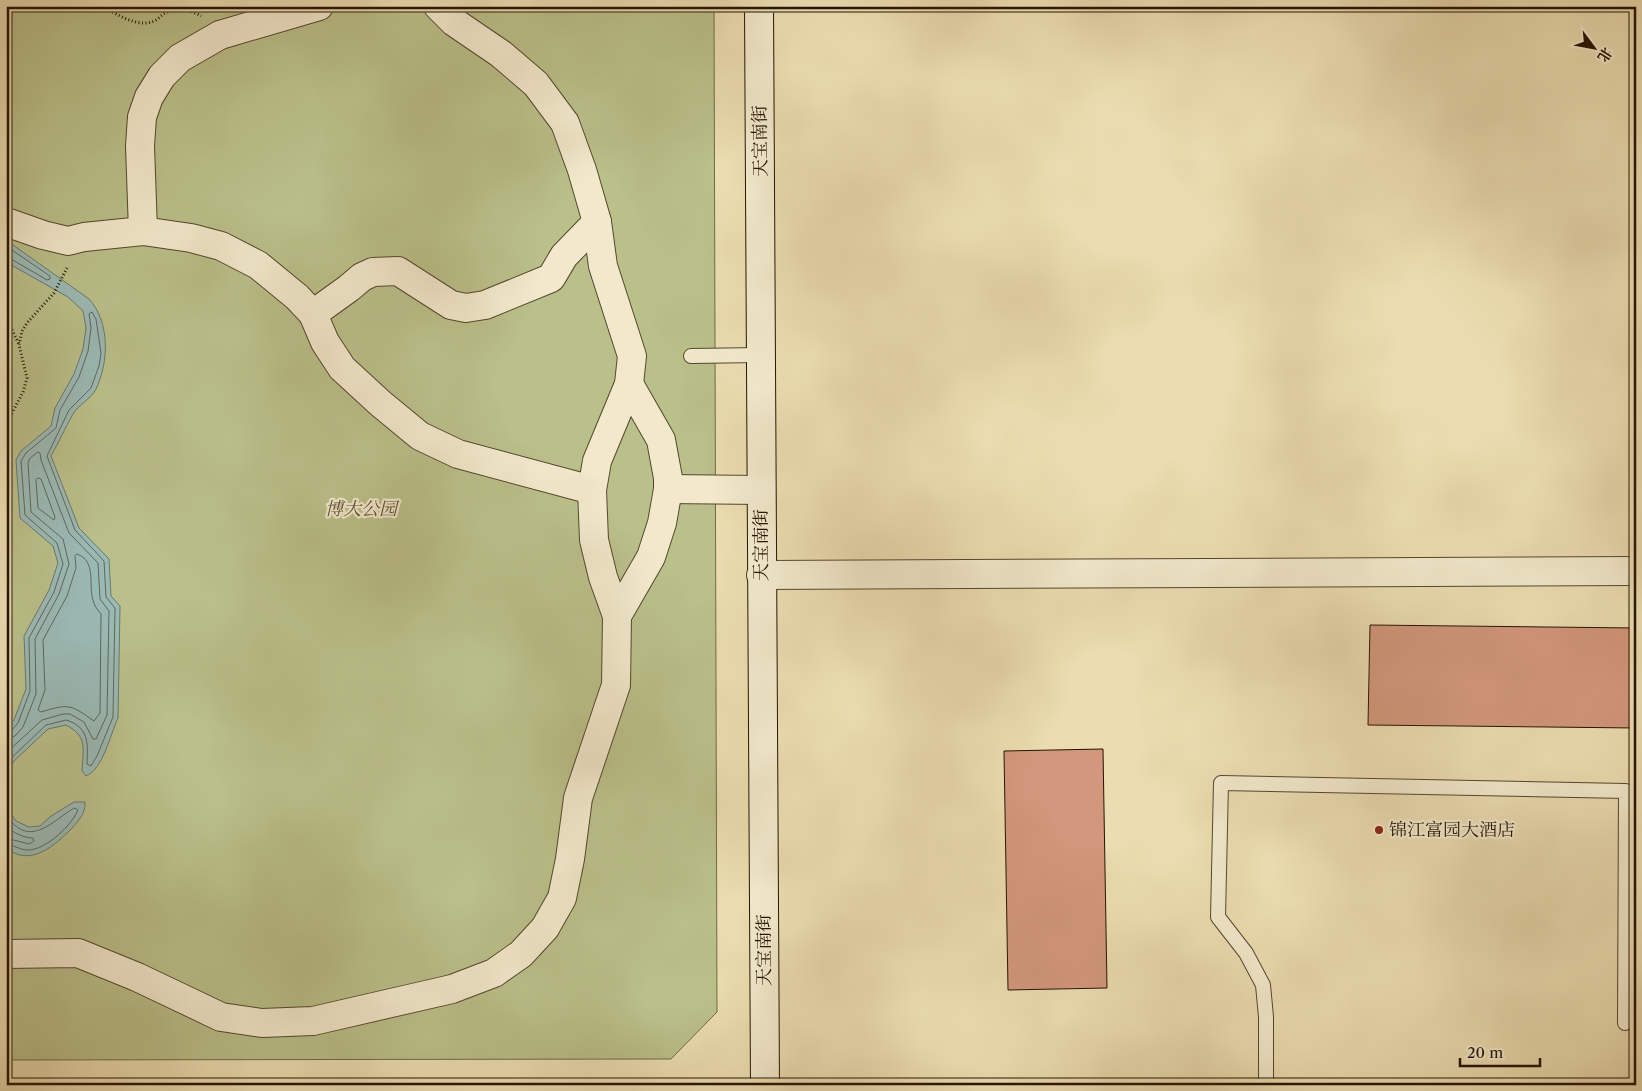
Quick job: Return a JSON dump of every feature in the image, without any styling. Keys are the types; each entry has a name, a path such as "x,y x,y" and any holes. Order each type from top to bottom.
{"street":[{"path":"143,231 140,146 142,117 150,97 162,76 180,58 220,35 319,6"},
{"path":"6,954 78,953 137,976 221,1017 262,1023 313,1021 452,989 494,973 527,948 545,928 562,898 570,859 578,798 616,685 617,616 603,577 594,540 592,490 597,460 640,356 603,266 596,222 582,170 565,124 536,84 501,54 454,22 438,6"},
{"name":"天宝南街","path":"759,6 765,1085"},
{"path":"6,222 43,235 68,241 84,237 143,231 191,238 220,246 258,265 297,297 313,314 325,342 342,368 420,436 458,454 592,490"},
{"path":"313,314 362,276 373,272 398,271 451,305 466,308 485,305 551,278 564,256 596,222"},
{"path":"617,616 651,558 662,523 668,490 668,478 661,440 629,384"},
{"path":"668,490 761,490"},
{"path":"761,574 1636,571"}],"lane":[{"path":"691,356 760,354"},
{"path":"1266,1085 1266,1017 1263,985 1246,953 1218,917 1221,783 1626,791 1625,1023"}],"path":[{"path":"104,6 124,18 140,23 153,22 166,13 180,10 196,13 214,24 220,35"},
{"path":"19,345 22,331 27,323 54,293 64,276"},
{"path":"6,326 12,330 19,345 27,378 23,392 12,413 6,418"}],"green space":[{"name":"博大公园","path":"6,6 714,6 717,1012 671,1059 6,1060"}],"water":[{"path":"6,240 89,299 96,308 104,330 105,355 96,389 73,414 51,456 79,528 109,559 111,596 120,606 118,718 101,759 92,772 86,776 82,771 83,744 78,734 66,725 48,729 14,761 6,772 6,729 14,720 26,689 24,636 49,590 58,563 53,546 20,518 16,460 21,451 51,426 55,408 74,374 83,349 86,328 83,311 68,297 6,262"},
{"path":"74,802 85,802 82,815 68,832 47,849 31,855 23,855 6,848 6,806 16,821 29,827 40,826 51,816"}],"building":[{"path":"1370,625 1636,628 1636,728 1368,725"},
{"path":"1103,749 1107,988 1008,990 1004,751"}],"place":[{"name":"锦江富园大酒店","path":"1379,830"}]}
